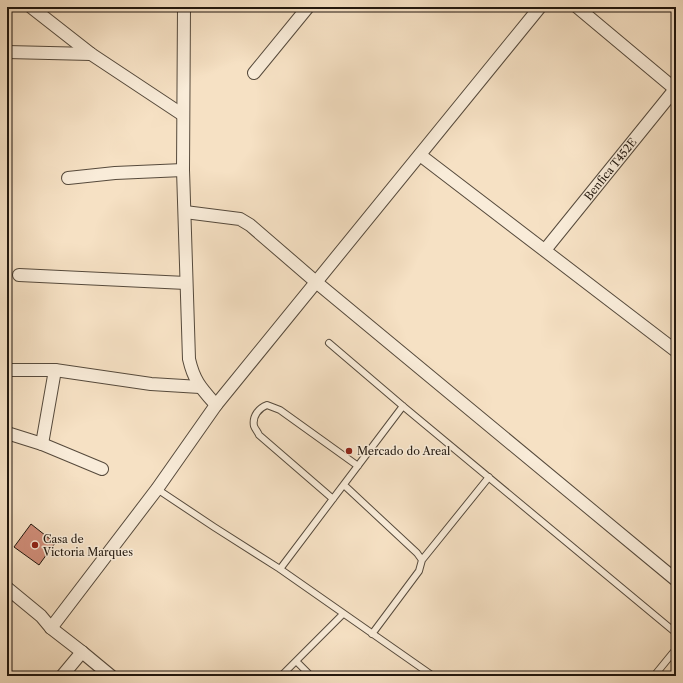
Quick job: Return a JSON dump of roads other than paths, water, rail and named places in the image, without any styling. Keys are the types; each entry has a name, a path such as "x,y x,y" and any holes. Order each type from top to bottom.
{"street":[{"path":"30,7 91,54 183,115"},
{"path":"184,7 183,170 189,359 192,374 200,387 216,404"},
{"path":"254,72 308,7"},
{"path":"51,628 157,489 216,404 540,7"},
{"path":"577,7 676,88"},
{"path":"7,52 91,54"},
{"name":"Benfica T452E","path":"545,250 676,88"},
{"path":"420,154 676,351"},
{"path":"68,178 115,173 183,170"},
{"path":"185,212 240,219 250,225 316,282 676,580"},
{"path":"19,275 186,283"},
{"path":"7,370 55,370 151,384 200,387"},
{"path":"42,444 55,370"},
{"path":"7,433 42,444 102,469"},
{"path":"7,588 41,616 51,628 112,676"},
{"path":"62,676 82,652"}],"lane":[{"path":"329,343 676,633"},
{"path":"333,500 259,435 254,426 255,416 261,408 268,405 280,410 358,466"},
{"path":"280,569 403,406"},
{"path":"372,634 419,571 422,560 489,477"},
{"path":"344,485 417,553 422,560"},
{"path":"157,489 280,569 433,676"},
{"path":"281,676 343,614"},
{"path":"654,676 676,649"},
{"path":"296,662 311,676"}],"place":[{"name":"Mercado do Areal","path":"349,451"},
{"name":"Casa de Victoria Marques","path":"35,545"}]}
